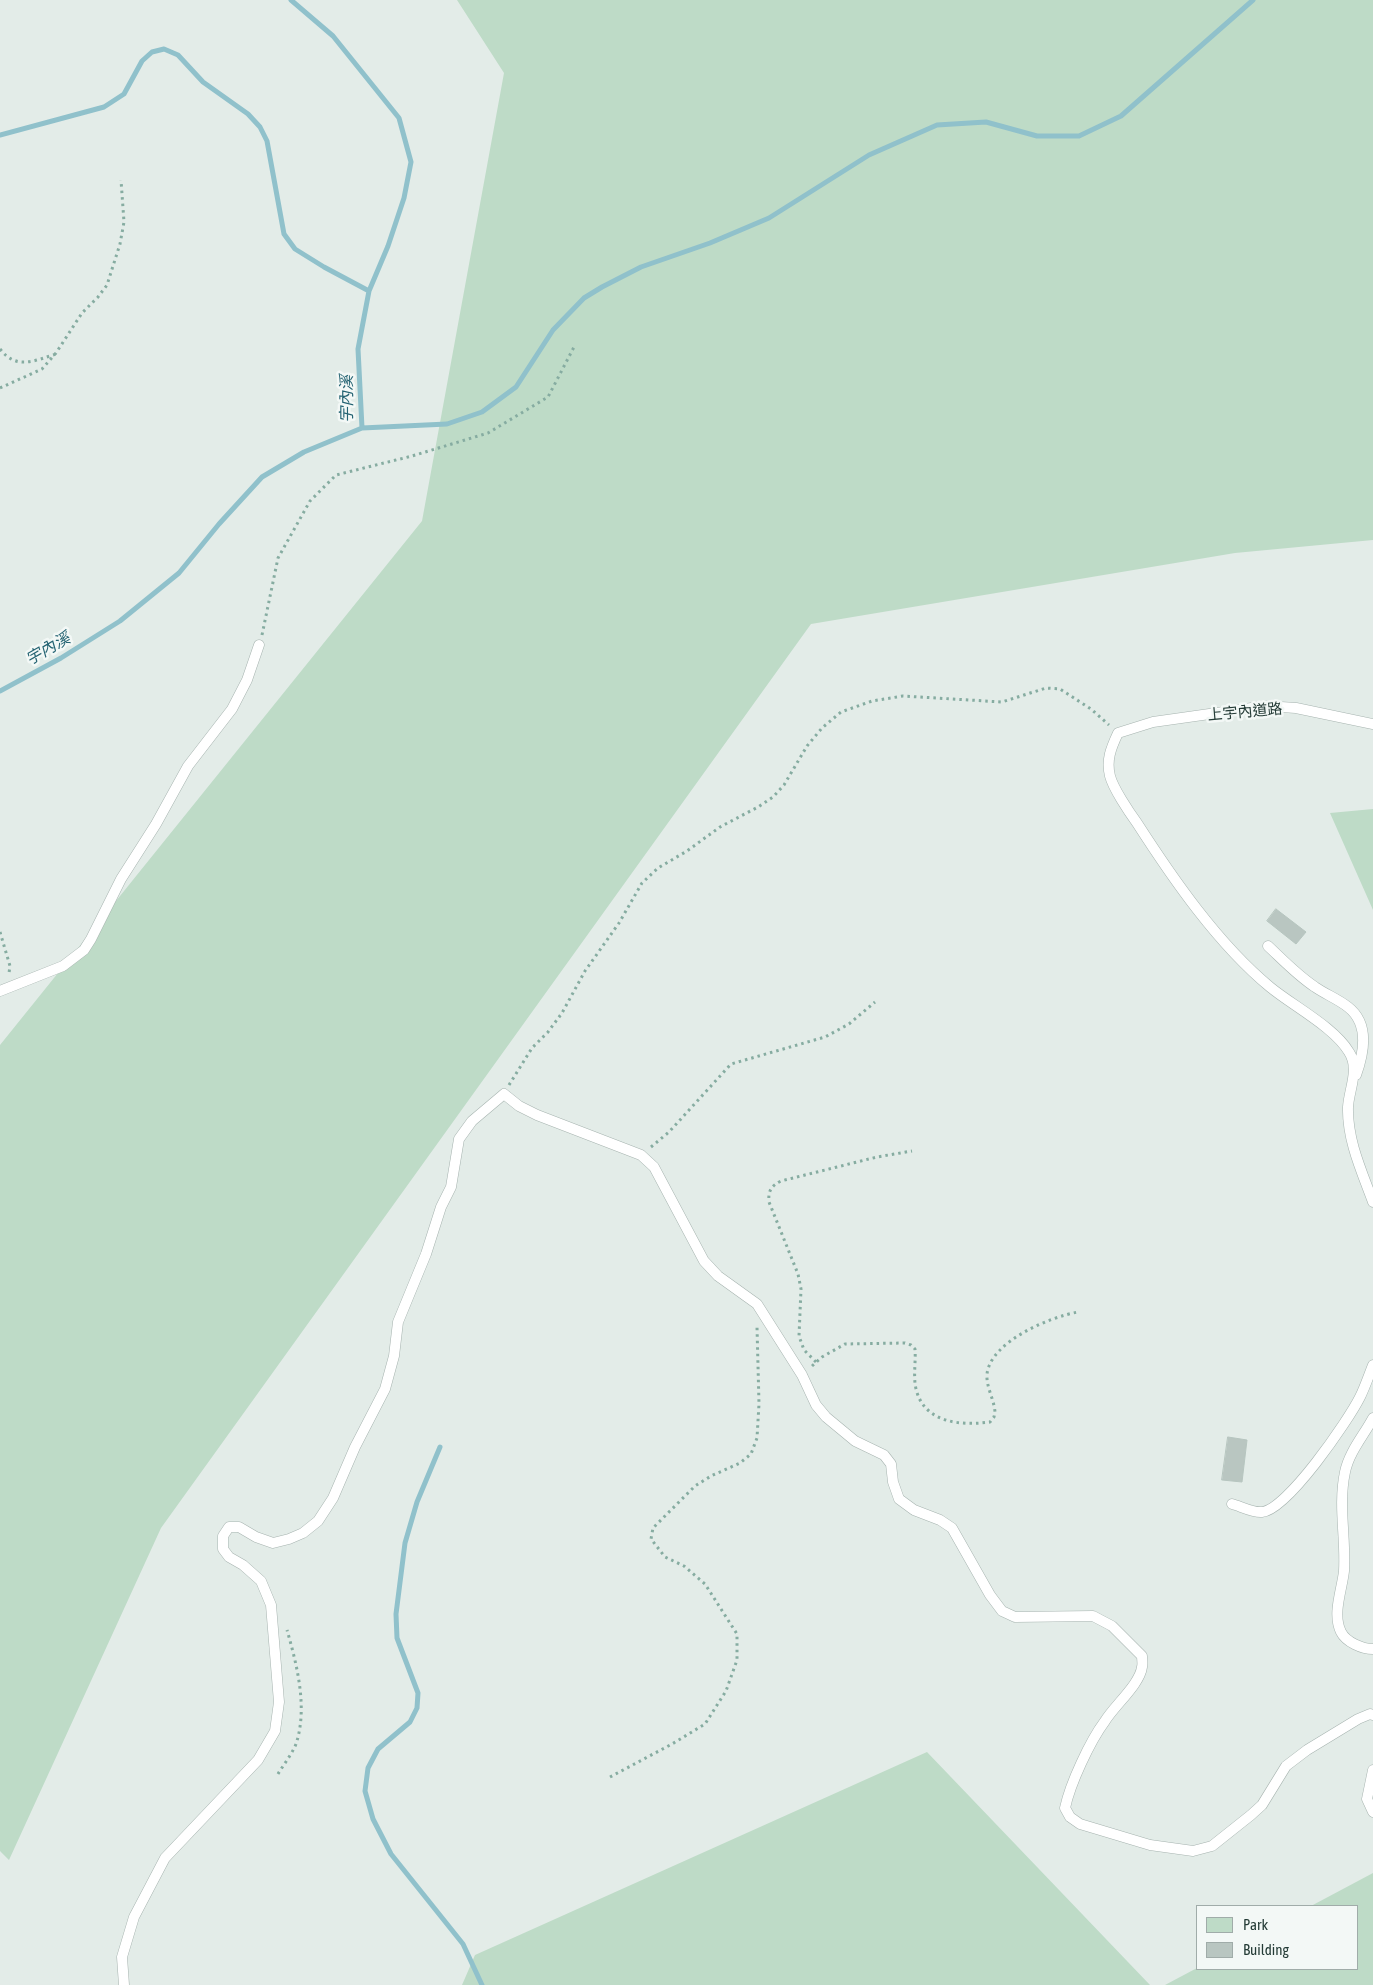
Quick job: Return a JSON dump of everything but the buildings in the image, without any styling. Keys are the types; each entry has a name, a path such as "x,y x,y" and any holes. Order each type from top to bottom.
{"lane":[{"path":"3,990 63,966 84,950 91,940 121,879 156,824 188,766 236,702 247,680 259,646"},
{"name":"上宇內道路","path":"1118,733 1153,722 1266,706 1296,708 1373,724"},
{"path":"1118,733 1108,753 1110,777 1129,811 1161,860 1229,947 1270,986 1336,1036 1350,1052 1354,1068 1348,1106 1349,1125 1357,1157 1373,1202"},
{"path":"1268,946 1298,974 1313,986 1349,1008 1359,1019 1363,1036 1363,1056 1351,1090"},
{"path":"124,1985 122,1957 134,1917 165,1858 258,1760 275,1731 279,1702 271,1605 261,1581 243,1565 229,1557 223,1549 223,1536 229,1527 239,1527 256,1537 273,1543 289,1539 303,1533 318,1521 333,1498 355,1447 385,1389 394,1356 398,1322 426,1254 440,1207 451,1187 459,1139 472,1121 504,1094 519,1106 538,1115 641,1155 654,1167 704,1261 718,1276 757,1304 802,1375 816,1405 826,1418 855,1441 884,1455 891,1464 893,1482 899,1498 914,1510 940,1520 952,1528 990,1595 1002,1611 1015,1617 1093,1616 1112,1626 1142,1656 1142,1669 1135,1682 1091,1744 1067,1798 1065,1808 1070,1818 1080,1824 1150,1845 1193,1851 1212,1846 1262,1805 1286,1766 1307,1750 1358,1719 1370,1714 1373,1715"},
{"path":"1232,1504 1261,1512 1278,1506 1296,1487 1346,1422 1360,1396 1373,1365"},
{"path":"1373,1418 1345,1470 1342,1493 1344,1570 1337,1612 1341,1632 1352,1644 1373,1649"},
{"path":"1373,1770 1367,1799 1373,1812"}],"path":[{"path":"0,388 42,369 56,353 82,313 107,285 120,244 124,222 120,180"},
{"path":"259,646 278,558 310,501 336,475 412,456 488,433 548,397 574,347"},
{"path":"0,349 12,360 22,363 38,360 56,353"},
{"path":"504,1094 532,1048 548,1032 562,1013 585,971 619,924 642,883 658,868 687,851 720,827 773,797 784,785 807,746 822,728 841,712 872,701 903,696 1002,702 1046,688 1060,690 1075,699 1091,709 1118,733"},
{"path":"0,932 10,966 3,990"},
{"path":"641,1155 669,1132 731,1064 825,1037 848,1024 875,1002"},
{"path":"816,1362 804,1350 799,1336 801,1289 798,1274 769,1202 768,1193 773,1185 781,1181 868,1159 912,1151"},
{"path":"610,1777 705,1724 726,1691 737,1660 737,1634 705,1584 684,1566 665,1557 651,1539 653,1528 695,1486 711,1476 740,1463 751,1454 757,1438 759,1404 757,1304"},
{"path":"802,1375 816,1362 845,1344 896,1343 911,1345 915,1349 915,1387 920,1400 928,1411 941,1420 958,1424 990,1422 994,1418 995,1412 987,1375 990,1364 997,1355 1009,1343 1044,1322 1062,1315 1078,1312"}],"green space":[{"path":"457,0 1373,0 1373,540 1235,553 811,624 161,1528 9,1860 0,1851 0,1045 422,521 504,73"},
{"path":"1373,809 1373,910 1330,813"},
{"path":"927,1752 1150,1985 462,1985 475,1955"},
{"path":"1373,1873 1373,1985 1165,1985 1196,1969 1358,1970 1358,1905 1313,1905"}],"waterway":[{"name":"宇內溪","path":"291,0 333,36 399,118 411,162 404,198 388,246 369,291 358,349 362,428"},
{"path":"0,691 61,658 120,621 179,573 219,524 262,477 304,452 362,428 447,424 482,412 516,387 553,330 584,298 602,287 641,267 710,243 769,218 869,155 937,125 986,122 1037,136 1079,136 1121,116 1253,0"},
{"path":"0,135 104,107 124,94 142,61 152,52 164,49 178,55 203,82 248,114 260,127 267,141 284,234 295,249 369,291"},
{"path":"440,1447 417,1502 405,1543 396,1614 397,1638 418,1693 417,1708 410,1722 378,1749 368,1768 365,1791 373,1819 391,1854 463,1944 482,1985"}]}
